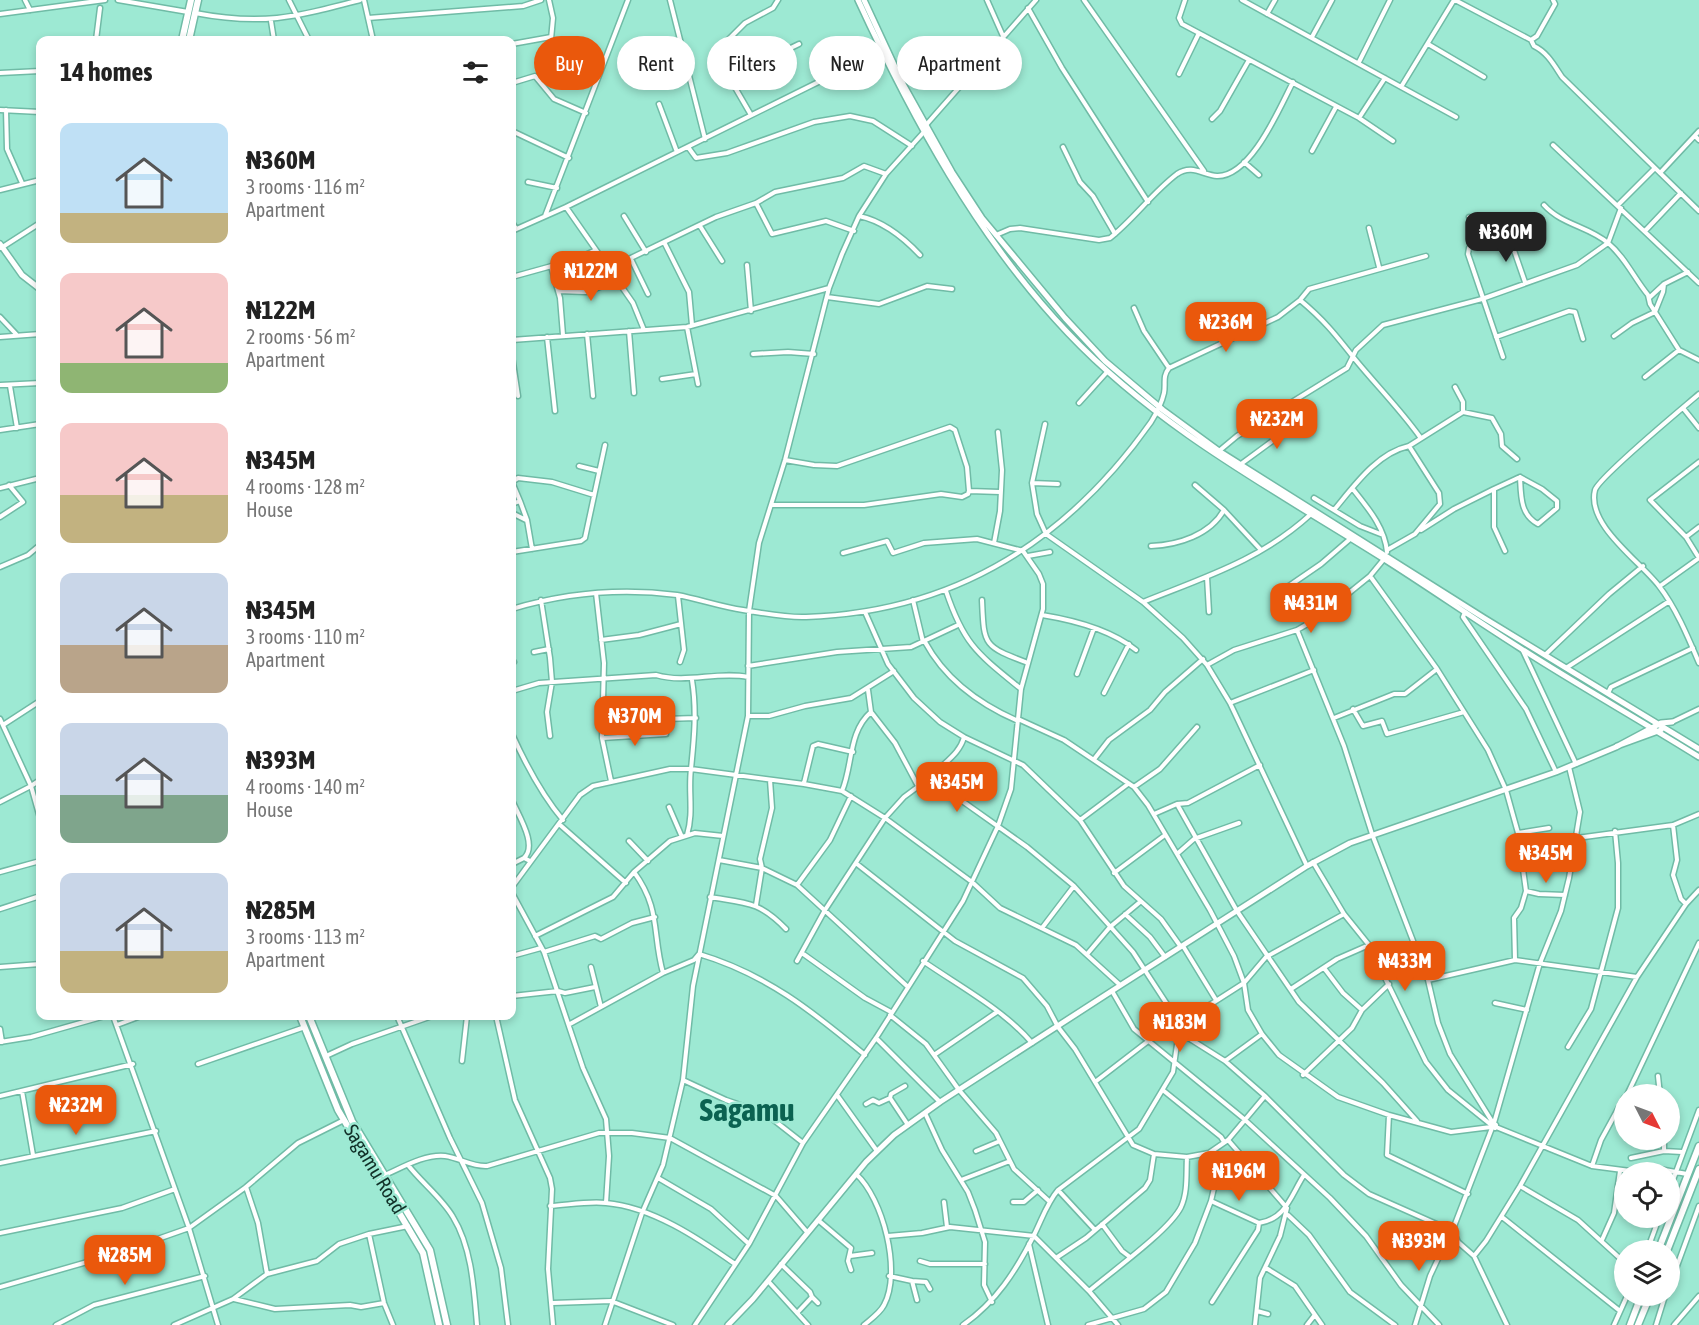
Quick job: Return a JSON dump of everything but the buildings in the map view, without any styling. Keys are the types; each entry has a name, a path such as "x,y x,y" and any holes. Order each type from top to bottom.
{"highway":[{"path":"189,36 191,0"},
{"path":"183,36 198,0"},
{"name":"Sagamu Road","path":"302,1020 327,1085 345,1120 409,1226 428,1265 439,1325"},
{"name":"Sagamu Road","path":"310,1020 352,1121 430,1250 447,1325"},
{"path":"1662,1240 1698,1150"},
{"path":"1671,1240 1699,1169"},
{"path":"1630,1325 1637,1306"},
{"path":"1638,1325 1646,1306"}],"main road":[{"path":"858,0 877,36"},
{"path":"864,0 878,36"},
{"path":"885,52 952,171 996,235 1097,352 1158,406 1219,451 1566,668 1661,723 1699,749"},
{"path":"885,52 923,133 979,220 1068,333 1107,372 1156,413 1221,459 1350,539 1386,555 1522,650 1640,719 1699,757"},
{"path":"1,246 22,275 36,286"},
{"path":"1640,719 1644,735"},
{"path":"1644,735 1661,723 1672,722"},
{"path":"728,1325 877,1151 925,1112 1120,985 1310,864 1372,834 1556,772 1644,735 1659,731 1672,722"},
{"path":"1644,735 1667,736"}],"street":[{"path":"25,0 30,10"},
{"path":"0,14 105,0"},
{"path":"118,0 228,20 271,21 362,0 372,36"},
{"path":"289,0 307,36"},
{"path":"368,18 523,6 541,0"},
{"path":"549,0 553,18 551,36"},
{"path":"545,217 628,0"},
{"path":"670,0 705,139"},
{"path":"732,36 745,23 773,8 778,0"},
{"path":"987,0 1003,36 1036,0"},
{"path":"1084,0 1205,172"},
{"path":"1185,0 1179,22 1359,118 1393,141"},
{"path":"1242,0 1456,117"},
{"path":"1268,14 1275,0"},
{"path":"1312,37 1332,0"},
{"path":"1359,62 1390,0"},
{"path":"1401,87 1454,0 1531,40 1534,46 1542,50 1551,60 1562,77 1699,211"},
{"path":"1531,40 1537,36 1555,4 1553,0"},
{"path":"96,36 100,8"},
{"path":"1028,8 1062,68 1148,202"},
{"path":"271,21 273,36"},
{"path":"1179,74 1199,33"},
{"path":"516,43 534,40"},
{"path":"1428,44 1484,77"},
{"path":"1212,119 1220,111 1249,60"},
{"path":"0,73 36,71"},
{"path":"516,82 535,76 554,99 586,113"},
{"path":"1359,118 1385,78"},
{"path":"996,235 1010,229 1020,228 1099,240 1115,234 1178,173 1190,169 1216,176 1223,175 1244,162 1260,145 1293,82"},
{"path":"516,229 566,207 809,87"},
{"path":"738,90 751,115"},
{"path":"926,126 958,90"},
{"path":"659,104 677,152"},
{"path":"1312,151 1336,107"},
{"path":"0,110 36,112"},
{"path":"6,110 7,149 22,183"},
{"path":"687,147 694,158 727,153 814,122 850,116 873,121 912,146"},
{"path":"1660,173 1699,131"},
{"path":"516,133 568,158"},
{"path":"605,1325 611,1301 642,1213 658,1178 683,1080 699,954 748,716 749,611 759,543 785,460 814,354 829,288 859,216 886,174 923,133"},
{"path":"1695,136 1699,140"},
{"path":"1553,145 1699,283"},
{"path":"1063,147 1080,183 1093,196 1115,234"},
{"path":"1244,162 1259,175"},
{"path":"608,269 700,226 756,203 775,192 843,178 856,173 864,166 886,174"},
{"path":"1219,451 1238,436 1347,368 1353,357 1383,325 1482,299 1577,265 1608,243 1620,207 1655,168"},
{"path":"0,190 36,181"},
{"path":"528,182 557,188"},
{"path":"1645,231 1681,193"},
{"path":"756,203 772,234 826,221 854,231"},
{"path":"1544,205 1571,225 1587,229 1608,243 1623,260 1679,350 1699,360"},
{"path":"566,207 633,303 644,330"},
{"path":"624,216 646,252"},
{"path":"859,216 872,219 906,240 920,255"},
{"path":"1469,217 1479,242"},
{"path":"1,246 36,226"},
{"path":"700,226 722,261"},
{"path":"1370,228 1379,267"},
{"path":"1503,357 1482,299 1468,254 1469,248 1479,242 1509,236 1525,282"},
{"path":"665,244 689,292 690,326 698,384"},
{"path":"516,276 551,267 596,250"},
{"path":"516,608 542,600 636,592 678,596 749,611 804,617 865,612 946,591 983,574 1023,551 1066,519 1101,483 1156,413 1164,392 1164,376 1168,368 1278,317 1300,300 1309,289 1379,267 1426,256"},
{"path":"631,259 648,294"},
{"path":"747,265 751,310"},
{"path":"551,267 558,291 563,335"},
{"path":"1648,298 1664,284 1688,272"},
{"path":"558,291 586,292 617,281"},
{"path":"1614,336 1632,323 1655,312 1664,284"},
{"path":"827,297 879,303 892,301 927,286 952,289"},
{"path":"516,340 690,326 829,288"},
{"path":"1300,300 1329,324 1353,357 1396,404 1420,437"},
{"path":"1134,308 1144,331 1168,368"},
{"path":"1496,337 1569,311 1575,312 1584,339"},
{"path":"0,317 16,334"},
{"path":"629,331 634,393"},
{"path":"0,337 36,334"},
{"path":"587,334 593,396"},
{"path":"547,337 555,411"},
{"path":"1645,377 1679,350"},
{"path":"753,354 788,352 814,354"},
{"path":"1079,403 1107,372"},
{"path":"662,379 696,374"},
{"path":"0,385 36,383"},
{"path":"516,383 518,396"},
{"path":"10,386 17,428"},
{"path":"1455,387 1463,402 1463,412"},
{"path":"1699,394 1602,480 1595,490 1597,511 1603,522 1624,552 1643,566 1659,586 1699,663"},
{"path":"1683,408 1699,428"},
{"path":"1334,510 1374,466 1401,447 1409,446 1463,412 1492,418 1502,437 1502,446 1517,459"},
{"path":"1241,464 1300,420"},
{"path":"1045,424 1032,483 1037,514 1046,534 1143,602 1203,659 1230,703 1310,864 1344,914 1369,945 1426,1062 1436,1077 1493,1125 1592,1166 1614,1170"},
{"path":"0,430 36,425"},
{"path":"771,505 864,505 941,494 965,496 969,491 964,457 955,430 950,427 837,466 785,460"},
{"path":"994,543 1002,470 998,432"},
{"path":"516,551 581,541 585,538 605,445"},
{"path":"1409,446 1440,499 1437,509 1415,534"},
{"path":"1659,586 1698,558 1686,537 1650,500 1699,462"},
{"path":"579,466 599,471"},
{"path":"1520,477 1542,489 1557,501 1557,508 1538,524 1530,520 1522,506 1520,477"},
{"path":"1207,665 1234,650 1297,630 1334,606 1370,576 1386,555 1415,534 1454,508 1520,477"},
{"path":"0,488 36,479"},
{"path":"516,479 552,482 594,495"},
{"path":"1032,483 1058,484"},
{"path":"1196,484 1261,550"},
{"path":"0,517 23,502 9,485"},
{"path":"1352,489 1365,501 1383,535 1386,555"},
{"path":"1494,489 1494,527 1505,550"},
{"path":"969,491 1000,492"},
{"path":"516,492 527,520 532,549"},
{"path":"1314,498 1383,535"},
{"path":"516,502 520,501"},
{"path":"1151,546 1167,545 1188,539 1218,521 1224,510"},
{"path":"1143,602 1241,563 1281,540 1311,514"},
{"path":"516,515 527,520"},
{"path":"1686,537 1699,527"},
{"path":"695,1325 749,1244 803,1143 865,1055 944,930 972,882 998,826 1011,789 1021,689 1042,615 1043,584 1028,556 1023,551 977,539 924,543 895,553 887,541 843,553"},
{"path":"1286,588 1321,564 1350,539"},
{"path":"0,567 28,555 36,548"},
{"path":"1028,556 1050,552"},
{"path":"1545,655 1609,594 1643,566"},
{"path":"1370,576 1412,630 1437,669 1488,750 1506,790 1518,833 1526,891 1512,927 1516,942 1515,960"},
{"path":"1207,577 1209,612"},
{"path":"946,591 958,625 976,651 1021,689"},
{"path":"596,594 604,679 602,738 611,781"},
{"path":"678,596 684,650 680,662"},
{"path":"542,600 552,682 547,712 550,736"},
{"path":"913,600 923,642 940,666 967,692 1000,714 1065,740 1095,758 1134,787 1154,814 1217,924 1244,983 1248,1010 1262,1034 1279,1055 1303,1075 1338,1097 1389,1115 1418,1121 1451,1132 1493,1125"},
{"path":"982,600 984,637 989,644 1028,663"},
{"path":"1566,668 1668,602"},
{"path":"865,612 881,649 914,698 929,713 964,737 1013,758 1023,765 1080,820 1114,873 1140,902 1161,919 1216,1000"},
{"path":"1465,612 1463,617 1526,709 1556,772"},
{"path":"1042,615 1067,619 1094,628 1129,644 1136,650"},
{"path":"601,640 639,635 681,624"},
{"path":"748,666 837,652 911,647 958,625"},
{"path":"1077,674 1094,628"},
{"path":"1297,630 1334,718 1372,834 1428,980 1438,1023 1450,1054 1493,1125"},
{"path":"1104,693 1129,644"},
{"path":"1608,693 1611,687 1693,648"},
{"path":"534,652 549,650"},
{"path":"1522,650 1576,764"},
{"path":"1095,758 1109,740 1150,710 1165,692 1203,659"},
{"path":"1334,718 1394,694 1405,694 1437,669"},
{"path":"1230,703 1314,670"},
{"path":"748,716 769,716 805,706 851,698 868,690 894,671"},
{"path":"516,690 552,682 656,675 674,680 692,680 733,674 748,677"},
{"path":"687,835 693,809 691,769 696,718 692,680"},
{"path":"868,690 871,712 896,743 918,786"},
{"path":"3,725 36,704"},
{"path":"1353,709 1363,726 1382,721 1387,734 1464,712"},
{"path":"1672,722 1699,710"},
{"path":"842,791 849,774 858,728 871,712"},
{"path":"664,719 696,718"},
{"path":"0,719 36,797"},
{"path":"1134,787 1160,769 1197,727"},
{"path":"602,738 666,734"},
{"path":"934,782 935,773 953,757 962,745 964,737"},
{"path":"516,742 539,787 563,820"},
{"path":"804,784 813,746 818,744 853,752"},
{"path":"1154,814 1177,804 1188,803 1260,765"},
{"path":"1415,1325 1430,1276 1468,1194 1493,1125 1540,963 1565,895 1580,812 1569,767"},
{"path":"516,881 587,789 657,771 691,769 804,784 842,791 851,796 972,882 1000,909 1088,953 1120,985"},
{"path":"756,905 762,868 760,859 772,808 771,780"},
{"path":"797,961 825,910 885,818 927,780 934,782 974,812 998,826 1074,886 1146,970 1180,1023 1175,1062 1164,1091 1139,1130 1058,1190 1049,1201 1034,1236 992,1302 963,1325"},
{"path":"0,802 36,783"},
{"path":"1080,820 1128,784"},
{"path":"797,885 830,840 851,796"},
{"path":"1177,804 1194,839 1237,911 1266,957 1299,1002 1383,1083 1418,1121"},
{"path":"669,807 682,837"},
{"path":"516,810 530,845 529,854 516,862"},
{"path":"1577,838 1614,831 1673,825 1699,814"},
{"path":"1177,854 1194,839 1239,823"},
{"path":"559,824 626,883"},
{"path":"1673,825 1677,860 1672,875 1681,899 1686,904"},
{"path":"1518,833 1549,828"},
{"path":"1568,1047 1591,1009 1617,908 1618,863 1614,831"},
{"path":"535,936 614,897 634,872 670,841 687,835 723,837"},
{"path":"1114,873 1166,835"},
{"path":"629,841 648,861"},
{"path":"524,858 530,861"},
{"path":"719,860 762,868 797,885 908,987"},
{"path":"0,872 36,862"},
{"path":"857,864 955,940 1023,978 1047,1006 1058,1027 1076,1049 1127,1139 1133,1145 1154,1154 1187,1157 1209,1153 1226,1141 1265,1096"},
{"path":"634,872 647,889 656,917 663,973"},
{"path":"1042,928 1074,886"},
{"path":"1526,891 1565,895"},
{"path":"1474,1256 1502,1217 1637,977 1686,904 1698,893"},
{"path":"0,909 36,897"},
{"path":"710,897 756,905 766,910 786,929"},
{"path":"516,900 543,950 570,1024 583,1068 606,1119 608,1132 606,1203"},
{"path":"1088,953 1110,927 1140,902"},
{"path":"1125,914 1150,937 1165,958"},
{"path":"1180,1023 1244,983 1266,957 1344,914"},
{"path":"516,955 595,936 601,939 632,923 656,917"},
{"path":"1632,1084 1699,943"},
{"path":"1291,989 1337,959 1369,945"},
{"path":"802,953 891,1014 926,1044 1000,1141 1021,1177 1049,1201"},
{"path":"570,1024 663,973 694,960 699,954"},
{"path":"699,954 726,962 802,1003 865,1055"},
{"path":"1428,980 1515,960 1637,977"},
{"path":"923,961 1020,1029 1033,1043"},
{"path":"0,967 36,964"},
{"path":"591,968 601,1007"},
{"path":"1324,968 1342,993 1362,1010"},
{"path":"1303,1075 1356,1023 1362,1010 1389,984"},
{"path":"516,996 558,991 565,993 595,987"},
{"path":"1112,991 1134,1029 1147,1042 1244,1119 1304,1175 1366,1236 1401,1285 1439,1325"},
{"path":"1495,1003 1527,1010"},
{"path":"934,1055 997,1012"},
{"path":"0,1029 1,1042 89,1020"},
{"path":"115,1020 133,1064 189,1228 218,1325"},
{"path":"117,1025 130,1020"},
{"path":"398,1020 482,1203 501,1268 508,1325"},
{"path":"324,1057 352,1044 422,1020"},
{"path":"462,1061 467,1020"},
{"path":"497,1020 515,1100 550,1178 552,1189 548,1269 553,1303 553,1325"},
{"path":"198,1064 305,1027"},
{"path":"1179,1032 1225,1061 1265,1096 1344,1175 1369,1194 1452,1231 1458,1242 1474,1256 1507,1325"},
{"path":"1225,1061 1262,1034"},
{"path":"876,1038 940,1102"},
{"path":"1095,1082 1147,1042"},
{"path":"0,1096 133,1064"},
{"path":"1658,1076 1659,1084"},
{"path":"683,1080 726,1100 766,1114 803,1143"},
{"path":"866,1104 873,1100 879,1103 890,1098 891,1094 904,1086"},
{"path":"22,1091 33,1155"},
{"path":"1164,1091 1226,1141 1287,1208"},
{"path":"837,1095 877,1151"},
{"path":"890,1098 908,1125"},
{"path":"1679,1162 1699,1110"},
{"path":"925,1112 942,1150 961,1180 985,1242 984,1285 992,1302"},
{"path":"1389,1115 1388,1155 1468,1194"},
{"path":"1592,1166 1601,1140 1614,1117"},
{"path":"0,1287 115,1254 189,1228 246,1187 298,1143 345,1120"},
{"path":"0,1163 156,1131"},
{"path":"385,1175 435,1156 446,1156 472,1165 494,1166 608,1132 670,1138 776,1196 807,1232"},
{"path":"976,1151 1000,1141"},
{"path":"1631,1158 1664,1151 1682,1152"},
{"path":"1088,1325 1144,1309 1166,1292 1195,1243 1211,1201 1218,1171 1209,1153"},
{"path":"1056,1258 1095,1230 1148,1184 1154,1154"},
{"path":"1089,1291 1170,1221 1182,1206 1187,1157"},
{"path":"961,1180 1010,1161"},
{"path":"408,1165 424,1185 439,1198 458,1228 469,1264 477,1325"},
{"path":"1680,1172 1687,1174"},
{"path":"856,1174 872,1193 888,1236 889,1276 884,1305 864,1325"},
{"path":"1255,1325 1260,1278 1287,1215 1287,1208 1304,1175"},
{"path":"658,1178 711,1209 749,1244"},
{"path":"1520,1186 1558,1206 1614,1252"},
{"path":"246,1187 258,1223 267,1274"},
{"path":"0,1233 122,1208 175,1189"},
{"path":"1013,1202 1024,1202 1038,1190"},
{"path":"1058,1190 1095,1230"},
{"path":"1211,1201 1259,1222 1266,1222 1287,1208"},
{"path":"944,1202 947,1227"},
{"path":"550,1206 606,1203 642,1213 688,1233 735,1264"},
{"path":"1680,1258 1699,1206"},
{"path":"1602,1240 1614,1213"},
{"path":"1287,1215 1309,1235 1350,1292 1395,1325"},
{"path":"1502,1217 1620,1311"},
{"path":"817,1220 848,1244 850,1256 848,1261 851,1270"},
{"path":"1212,1302 1258,1230 1259,1222"},
{"path":"1102,1224 1122,1251 1130,1257"},
{"path":"174,1325 233,1299 267,1274 317,1261 339,1244 369,1234 409,1226"},
{"path":"888,1236 922,1233 947,1227 1034,1236 1089,1291 1118,1325"},
{"path":"369,1234 384,1303 393,1325"},
{"path":"1029,1244 1048,1325"},
{"path":"850,1256 873,1252"},
{"path":"920,1261 930,1264 985,1264"},
{"path":"781,1264 818,1303"},
{"path":"1266,1268 1295,1286 1322,1325"},
{"path":"56,1325 94,1305 205,1276"},
{"path":"889,1276 926,1282 930,1289"},
{"path":"767,1280 808,1325"},
{"path":"912,1281 917,1300"},
{"path":"1674,1325 1699,1296"},
{"path":"797,1313 812,1297"},
{"path":"233,1299 275,1309 350,1305 361,1307 384,1303"},
{"path":"553,1303 611,1301 673,1325"},
{"path":"1614,1325 1622,1306"},
{"path":"1656,1325 1662,1306"},
{"path":"1257,1311 1268,1314"},
{"path":"1307,1325 1314,1316"}],"district":[{"name":"Sagamu","path":"747,1110"}]}
